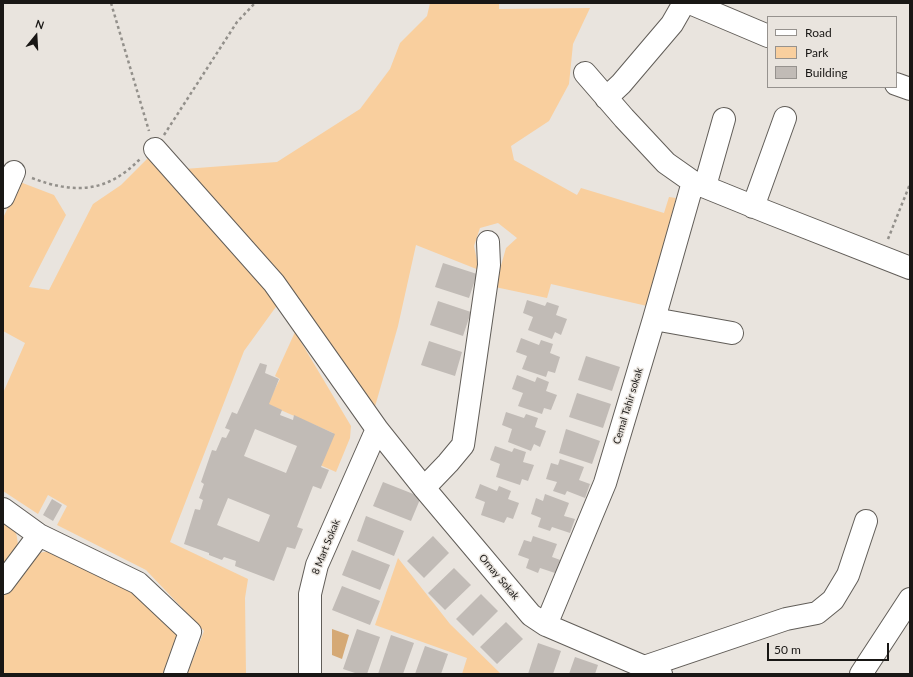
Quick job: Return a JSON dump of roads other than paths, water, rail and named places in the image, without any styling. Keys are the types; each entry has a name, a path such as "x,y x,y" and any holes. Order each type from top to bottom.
{"street":[{"path":"606,98 621,84 672,24 684,3"},
{"path":"690,3 767,36"},
{"path":"585,73 606,98 666,162 699,184 753,207 910,268"},
{"path":"897,84 910,89"},
{"path":"753,207 785,118"},
{"name":"Cemal Tahir sokak","path":"546,625 605,482 654,319 699,184 724,119"},
{"name":"Ornay Sokak","path":"154,149 274,283 377,428 424,488 531,615 546,625 653,670"},
{"path":"3,197 14,172"},
{"path":"424,488 463,445 489,265 488,242"},
{"path":"654,319 732,333"},
{"name":"8 Mart Sokak","path":"310,674 310,594 317,565 377,428"},
{"path":"3,509 39,535 138,583 190,632 175,674"},
{"path":"653,670 786,619 817,614 833,600 848,575 866,521"},
{"path":"3,583 39,535"},
{"path":"861,674 910,599"}]}
